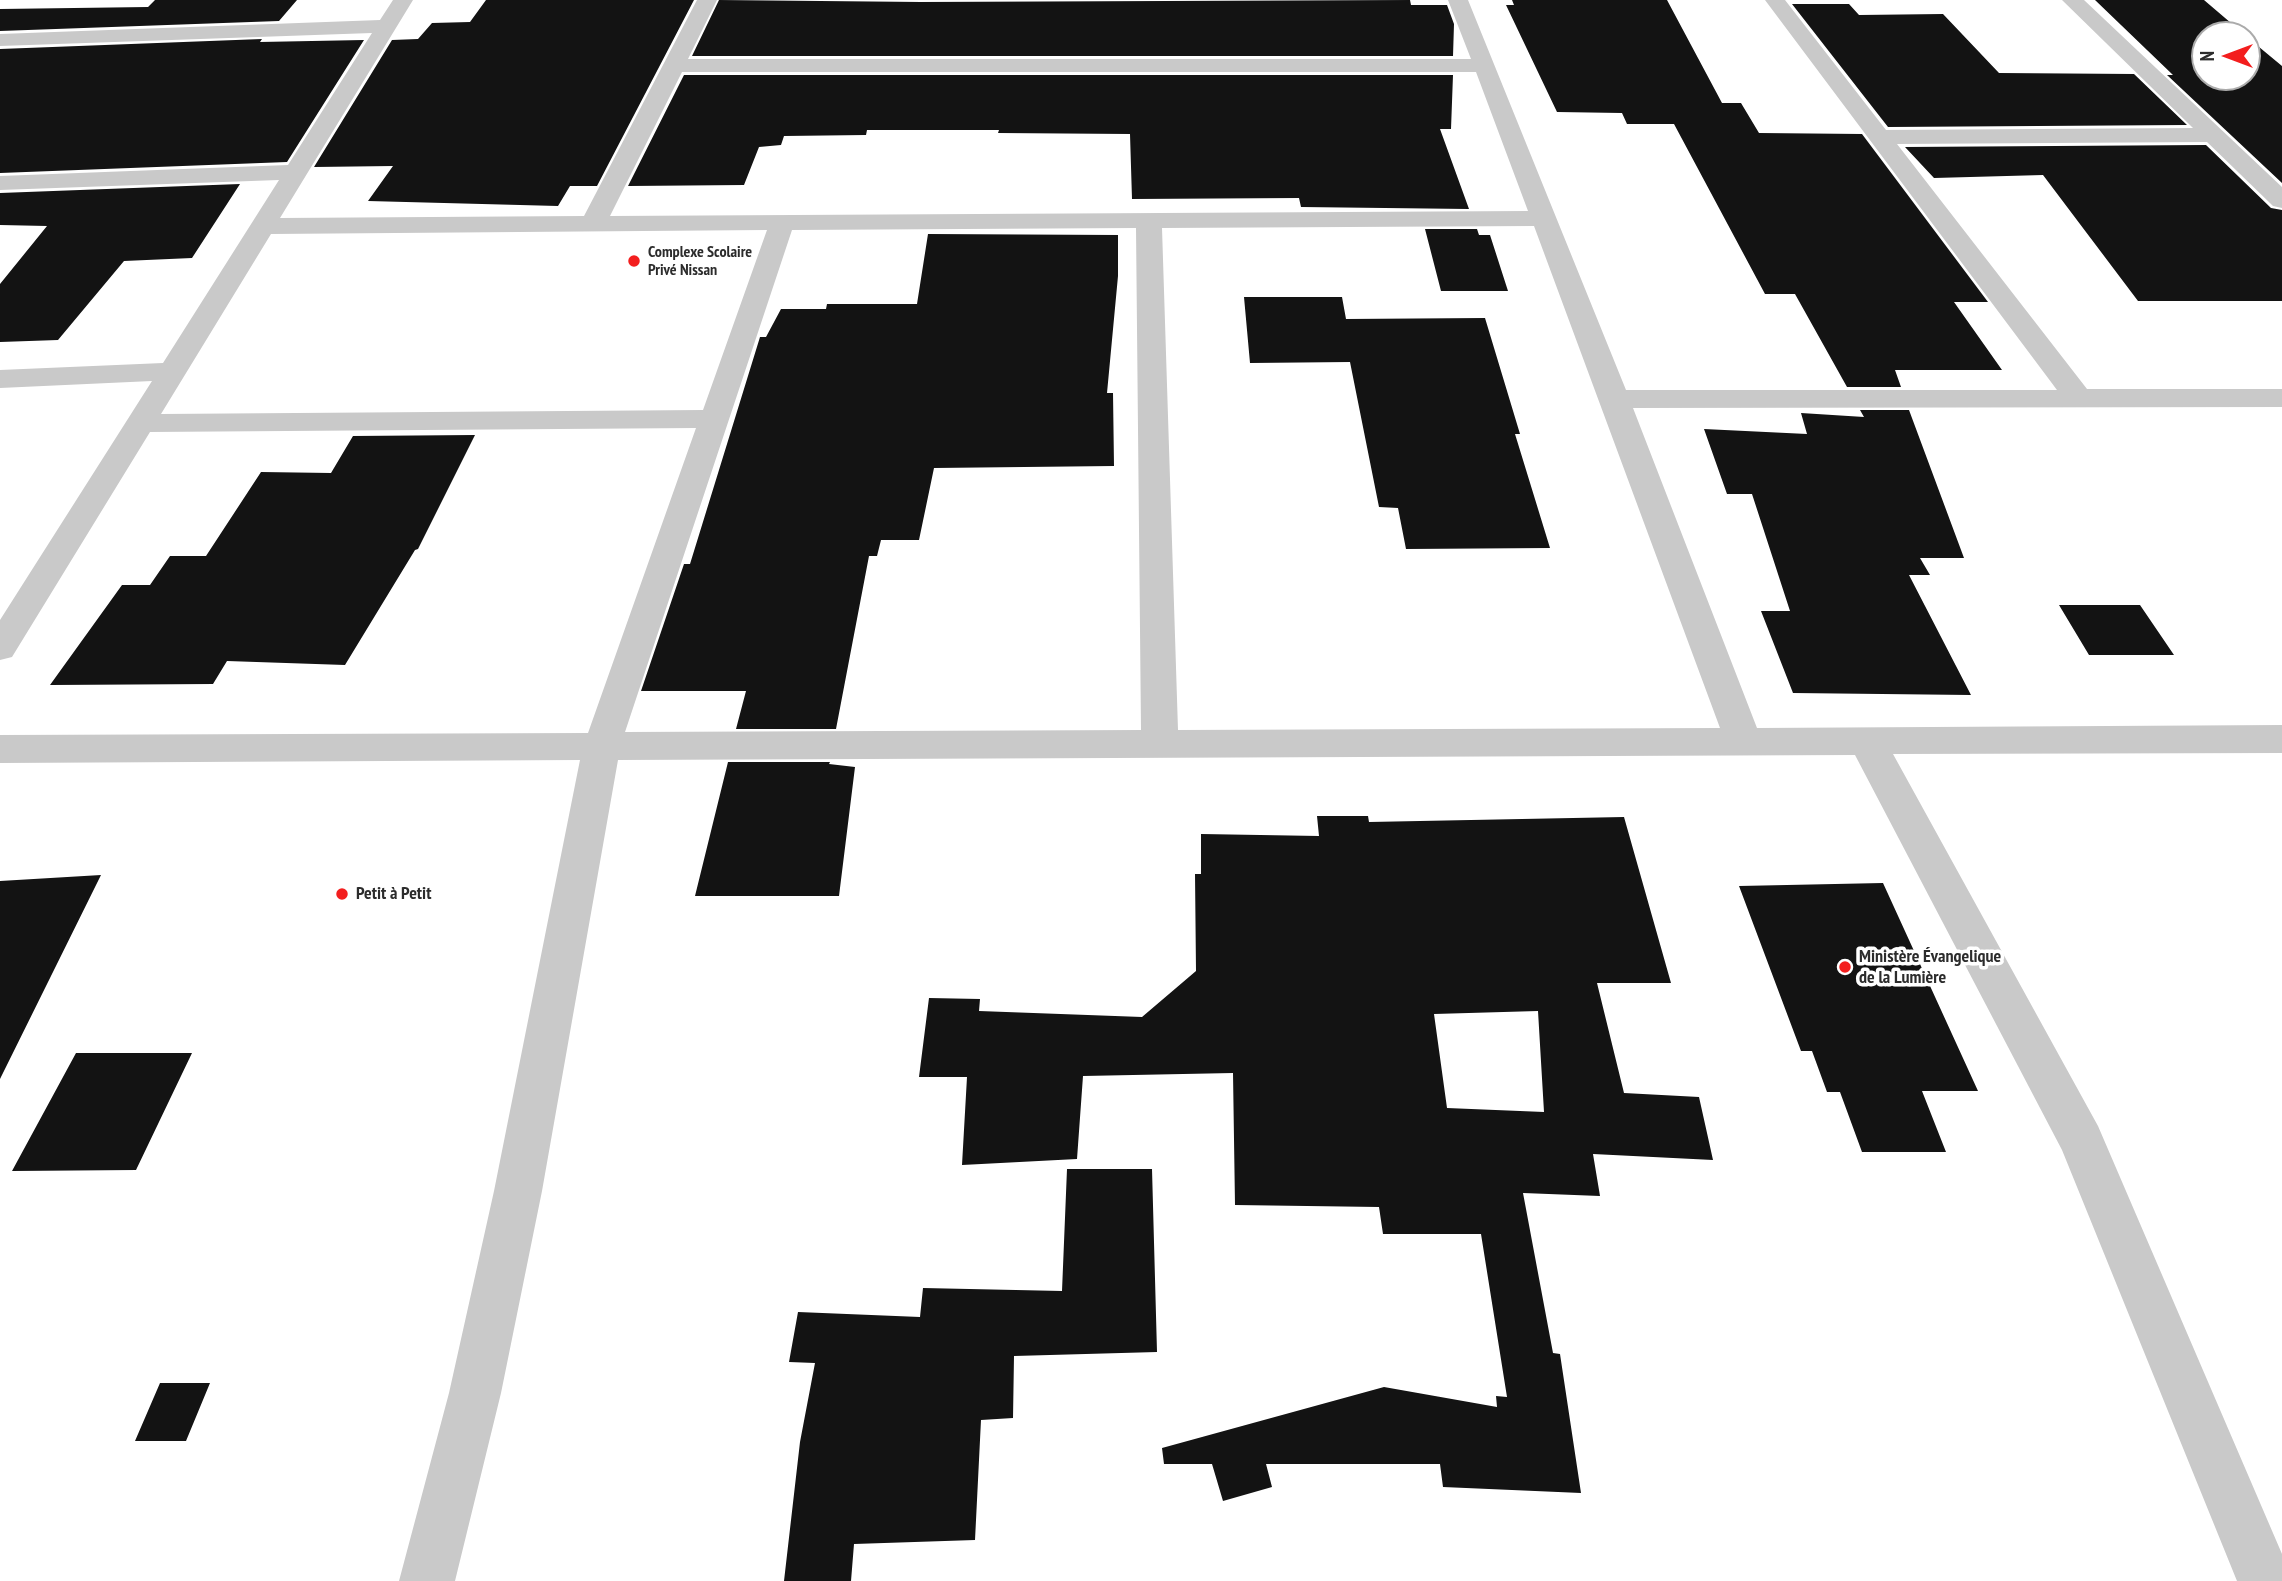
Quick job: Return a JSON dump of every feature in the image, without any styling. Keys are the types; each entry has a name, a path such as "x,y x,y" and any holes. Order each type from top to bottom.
{"street":[{"path":"0,648 403,0"},
{"path":"593,224 707,0"},
{"path":"1458,0 1615,399 1743,741"},
{"path":"1774,0 2078,398"},
{"path":"2072,0 2282,201"},
{"path":"0,40 387,26"},
{"path":"674,65 1483,66"},
{"path":"1881,137 2213,135"},
{"path":"0,183 295,172"},
{"path":"261,226 1542,218"},
{"path":"1149,220 1160,744"},
{"path":"427,1581 475,1393 518,1191 602,746 782,223"},
{"path":"0,379 171,371"},
{"path":"1615,399 2282,398"},
{"path":"138,423 715,419"},
{"path":"0,749 2282,739"},
{"path":"1867,741 2082,1141 2265,1581"}],"building":[{"path":"155,0 297,0 279,21 0,31 0,9 148,7"},
{"path":"486,0 694,0 597,186 570,186 558,206 368,201 393,166 314,167 392,40 418,39 432,23 470,22"},
{"path":"719,0 1410,0 1411,5 1447,5 1454,24 1453,56 692,56"},
{"path":"1512,0 1667,0 1722,103 1741,103 1759,133 1862,134 1988,302 1954,302 2002,370 1895,370 1901,387 1847,387 1795,294 1765,294 1674,124 1627,124 1622,113 1557,112 1506,5 1514,5"},
{"path":"2095,0 2204,0 2229,21 2191,21 2191,91 2261,91 2261,49 2282,66 2282,183 2167,75 2173,75"},
{"path":"1792,4 1849,4 1859,15 1943,14 1999,73 2134,74 2187,125 1888,127"},
{"path":"262,39 260,42 364,40 287,162 0,173 0,49"},
{"path":"684,75 1453,75 1451,129 1440,129 1469,209 1301,207 1299,198 1132,199 1130,134 998,133 999,130 867,130 866,135 784,136 781,145 759,147 744,185 628,186"},
{"path":"2206,145 2271,208 2282,210 2282,301 2138,301 2043,175 1934,178 1905,147"},
{"path":"240,184 192,258 124,261 58,340 0,342 0,284 47,226 0,225 0,193"},
{"path":"1425,229 1477,229 1479,235 1490,235 1508,291 1441,291"},
{"path":"928,234 1118,235 1118,276 1107,393 1113,393 1114,466 934,468 919,540 881,540 877,556 869,556 836,729 736,729 746,691 641,691 684,564 690,564 760,337 766,337 781,309 826,309 827,304 917,304"},
{"path":"1244,297 1342,297 1346,319 1485,318 1520,434 1515,434 1550,548 1406,549 1398,508 1379,507 1350,362 1250,363"},
{"path":"1860,410 1909,410 1964,558 1920,558 1930,575 1909,575 1971,695 1793,693 1761,611 1790,611 1752,494 1727,494 1704,429 1807,434 1801,413 1864,417"},
{"path":"475,435 418,549 345,665 227,661 213,684 50,685 122,585 150,585 170,556 206,556 261,472 331,473 353,436"},
{"path":"2059,605 2140,605 2174,655 2089,655"},
{"path":"728,762 830,762 829,764 855,767 839,896 695,896"},
{"path":"1317,816 1368,816 1369,822 1624,817 1671,983 1597,983 1624,1093 1699,1097 1713,1160 1593,1154 1600,1196 1523,1193 1553,1353 1560,1354 1581,1493 1443,1487 1440,1464 1266,1464 1272,1487 1223,1501 1212,1464 1164,1464 1162,1448 1384,1387 1497,1407 1496,1396 1507,1397 1481,1234 1383,1234 1379,1207 1235,1205 1233,1073 1083,1076 1077,1159 962,1165 967,1077 919,1077 929,998 980,999 979,1011 1142,1017 1196,971 1195,874 1201,874 1201,834 1319,836","holes":["1538,1011 1544,1112 1447,1108 1434,1014"]},
{"path":"101,875 0,1079 0,881"},
{"name":"Ministère Évangelique de la Lumière","path":"1883,883 1978,1091 1922,1091 1946,1152 1862,1152 1840,1092 1827,1092 1812,1051 1801,1051 1739,886"},
{"path":"76,1053 192,1053 136,1170 12,1171"},
{"path":"1067,1169 1152,1169 1157,1352 1014,1356 1013,1418 981,1420 975,1540 854,1544 851,1581 784,1581 800,1442 815,1363 789,1362 798,1312 920,1317 923,1288 1062,1291"},
{"path":"160,1383 210,1383 186,1441 135,1441"}],"place":[{"name":"Complexe Scolaire Privé Nissan","path":"634,261"},
{"name":"Petit à Petit","path":"342,894"},
{"name":"Ministère Évangelique de la Lumière","path":"1845,967"}]}
